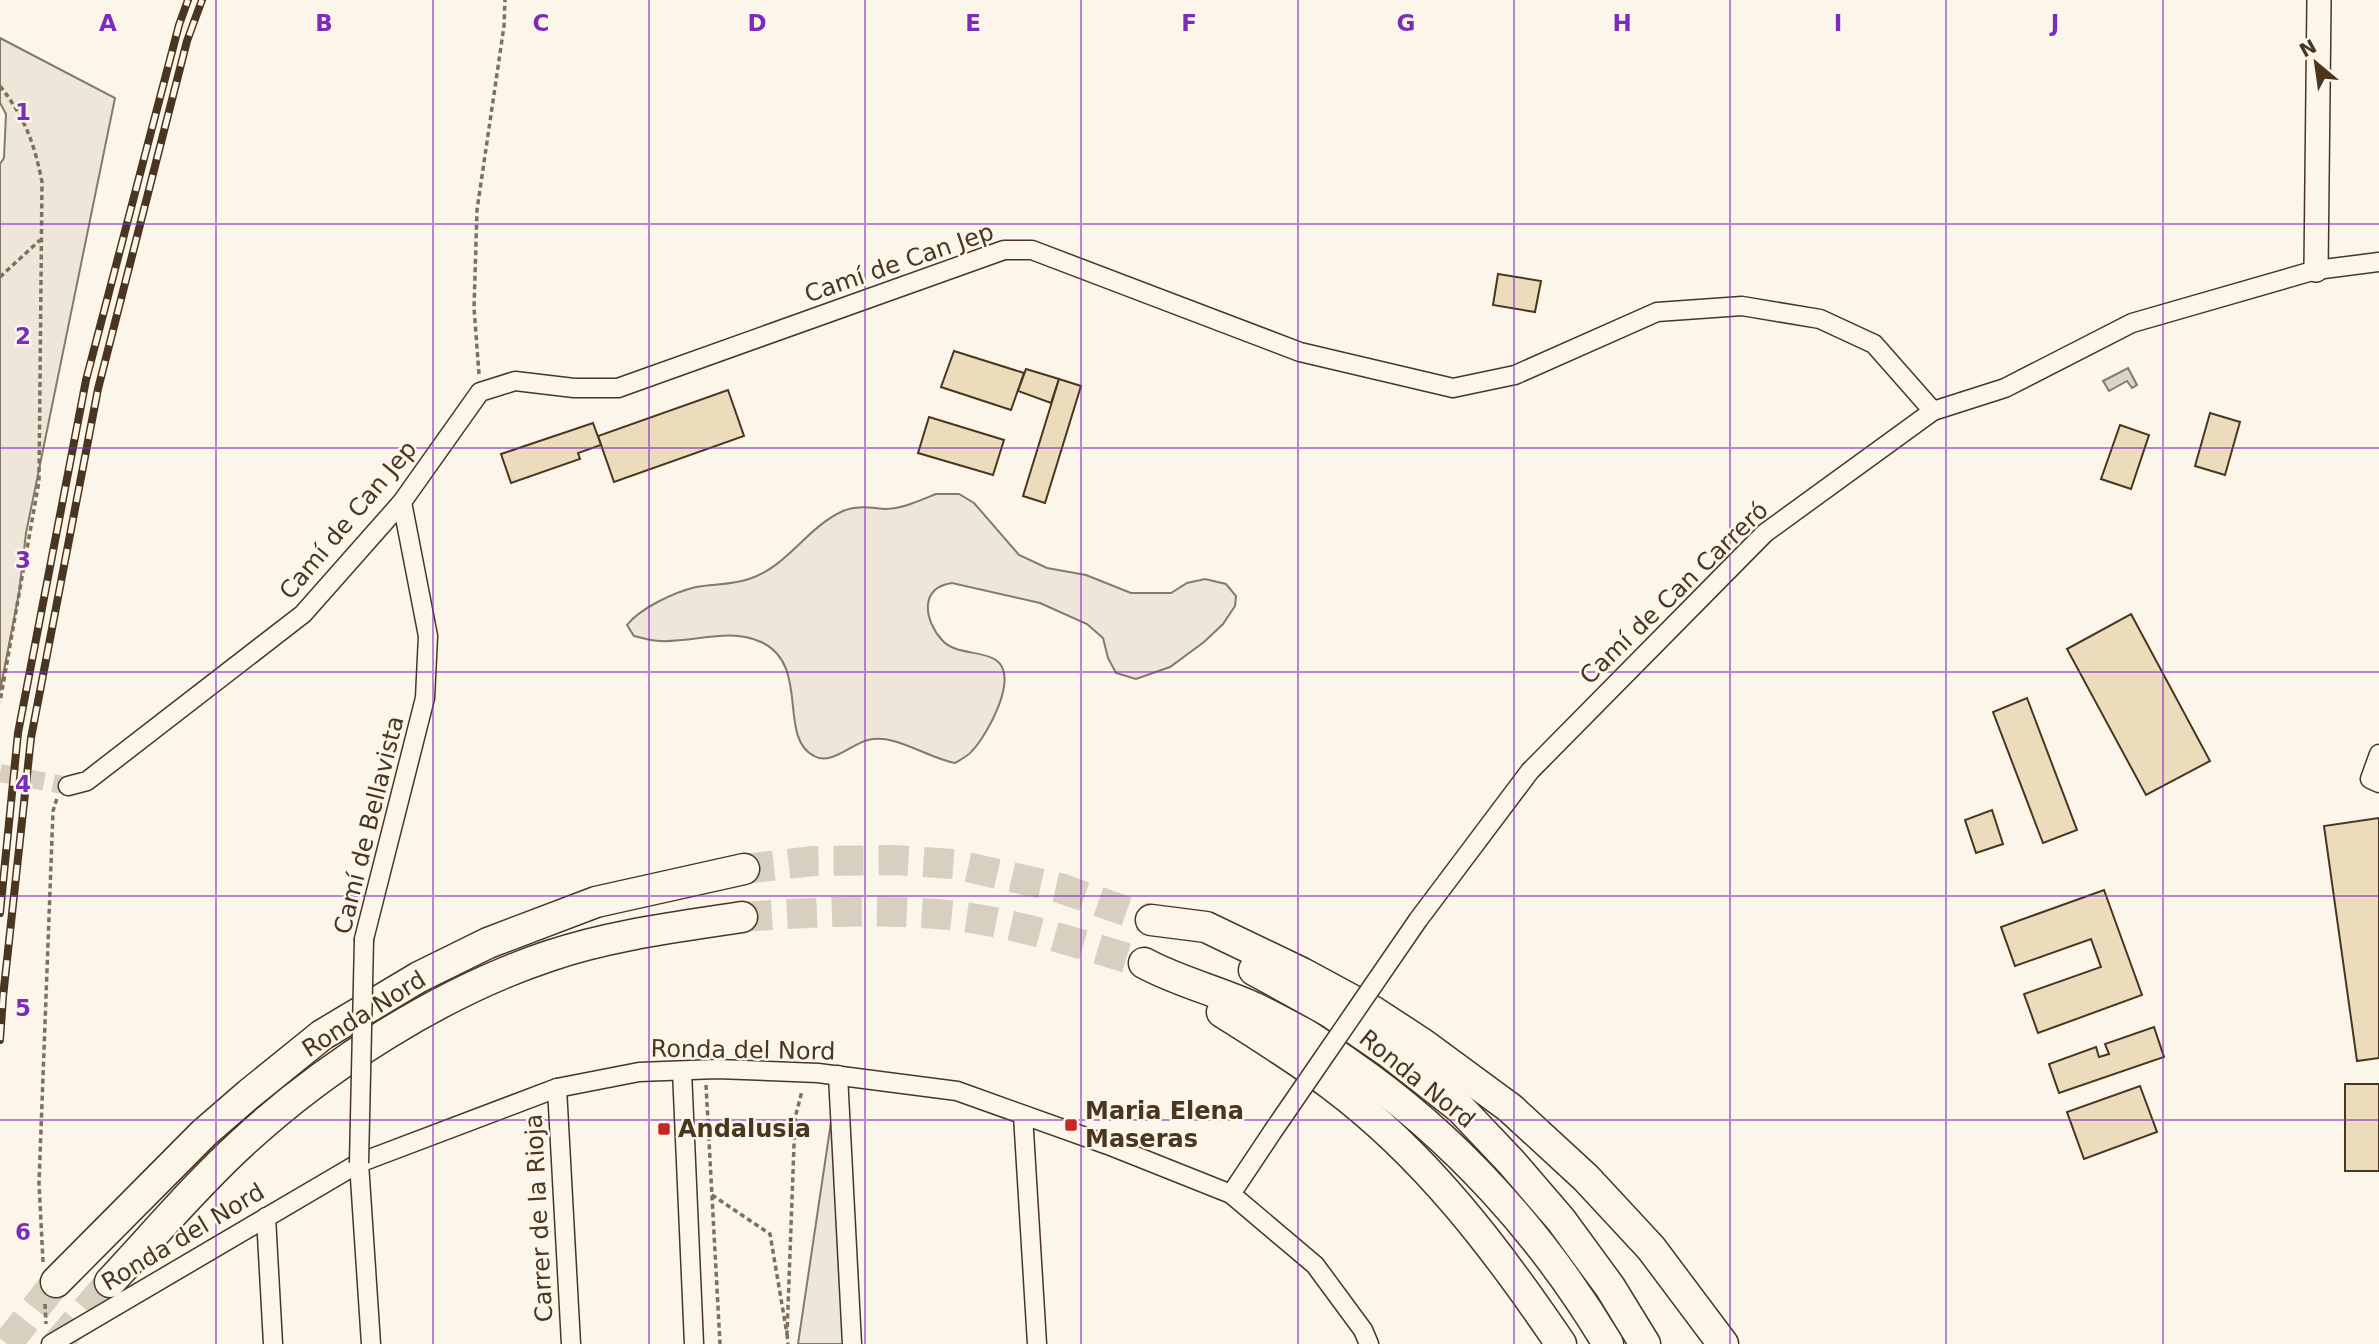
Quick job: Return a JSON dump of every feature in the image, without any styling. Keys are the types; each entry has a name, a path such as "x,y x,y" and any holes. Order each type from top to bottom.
{"highway":[{"name":"Ronda Nord","path":"48,1283 204,1133 249,1094 322,1035 419,977 488,943 596,902 744,869"},
{"name":"Ronda Nord","path":"110,1282 241,1144 294,1098 340,1064 402,1025 472,988 549,955 646,932 742,918"},
{"name":"Ronda Nord","path":"1645,1344 1610,1287 1561,1220 1460,1108 1387,1051 1330,1012 1237,961 1151,920 1206,927 1302,973 1423,1044 1499,1100 1586,1178 1651,1248 1723,1344"},
{"name":"Ronda Nord","path":"1561,1344 1521,1285 1458,1204 1401,1145 1335,1087 1269,1040 1152,967 1249,1005 1308,1036 1387,1090 1438,1134 1494,1191 1540,1245 1608,1344"}],"street":[{"path":"2316,270 2319,0"},
{"name":"Camí de Can Jep","path":"63,788 87,781 303,614 402,502 480,392 515,382 574,388 618,388 1004,250 1032,250 1300,352 1453,388 1515,375 1657,312 1742,306 1820,318 1874,344 1933,411"},
{"name":"Camí de Can Carreró","path":"1231,1194 1418,920 1530,771 1765,533 1933,411 2005,388 2132,323 2316,270 2379,262"},
{"name":"Camí de Bellavista","path":"371,1344 359,1163 364,939 425,698 428,636 402,502"},
{"path":"2379,754 2370,779 2379,783"},
{"path":"682,1071 682,1126 694,1344"},
{"name":"Ronda del Nord","path":"49,1337 359,1163 557,1088 639,1072 779,1071 838,1075 957,1091 1108,1145 1231,1194 1315,1265 1363,1330 1369,1344"},
{"path":"838,1075 852,1344"},
{"name":"Carrer de la Rioja","path":"557,1088 571,1344"},
{"path":"1023,1115 1037,1344"},
{"path":"265,1217 274,1344"}],"path":[{"path":"480,392 474,308 477,210 504,26 505,0"},
{"path":"0,86 19,111 36,155 42,183 39,481 0,702"},
{"path":"0,276 40,240"},
{"path":"49,1337 48,1283 39,1183 53,811 63,788"},
{"path":"716,1080 706,1084 705,1096 720,1344"},
{"path":"787,1334 795,1118 804,1082"},
{"path":"712,1195 770,1234 788,1344"}],"shaded area":[{"path":"0,38 115,98 26,533 19,593 0,691 0,164 4,158 6,114 0,103"},
{"path":"2128,368 2137,385 2132,388 2127,381 2109,391 2103,381"},
{"path":"936,494 959,494 974,503 1019,555 1047,568 1086,575 1131,593 1171,593 1187,583 1205,579 1226,584 1236,596 1235,606 1223,624 1204,642 1170,667 1136,679 1116,673 1108,658 1103,638 1087,624 1040,603 952,583 941,586 934,591 928,606 931,623 936,632 947,645 996,660 1002,668 1004,679 1003,692 993,720 970,753 955,763 900,743 878,739 861,742 827,758 814,756 803,747 797,733 785,667 776,653 761,642 736,636 654,640 634,636 627,625 649,607 678,593 696,587 743,581 762,573 775,566 818,527 843,511 859,507 898,508"},
{"path":"838,1075 845,1344 798,1344"}],"building":[{"path":"1498,274 1541,281 1535,312 1493,305"},
{"path":"954,351 1024,373 1011,410 941,387"},
{"path":"1026,369 1059,379 1051,403 1018,391"},
{"path":"1059,379 1081,386 1045,503 1023,496"},
{"path":"728,390 744,436 614,482 598,436"},
{"path":"2210,413 2240,422 2225,475 2195,466"},
{"path":"929,417 1004,440 993,475 918,453"},
{"path":"593,423 601,445 578,453 580,459 511,483 501,454"},
{"path":"2120,425 2149,435 2131,489 2101,479"},
{"path":"2131,614 2210,761 2146,795 2067,649"},
{"path":"2027,698 2077,830 2043,843 1993,712"},
{"path":"1992,810 2003,844 1976,853 1965,820"},
{"path":"2379,818 2379,1058 2357,1061 2324,826"},
{"path":"2104,890 2142,995 2038,1033 2024,994 2101,967 2091,939 2015,966 2001,927"},
{"path":"2154,1027 2164,1057 2059,1093 2049,1064 2096,1047 2099,1057 2109,1054 2105,1044"},
{"path":"2345,1084 2379,1084 2379,1171 2345,1171"},
{"path":"2140,1086 2157,1132 2084,1159 2067,1112"}],"tunnel":[{"path":"0,773 68,786"},
{"path":"744,869 813,861 895,860 954,864 1060,888 1151,920"},
{"path":"742,917 876,911 957,916 1028,930 1144,963"},
{"path":"7,1344 56,1282"},
{"path":"57,1344 110,1282"}],"railway":[{"path":"0,913 18,733 86,380 179,25 188,0"},
{"path":"0,1040 31,738 98,389 187,41 202,0"}],"place":[{"name":"Maria Elena Maseras","path":"1071,1125"},
{"name":"Andalusia","path":"664,1129"}]}
